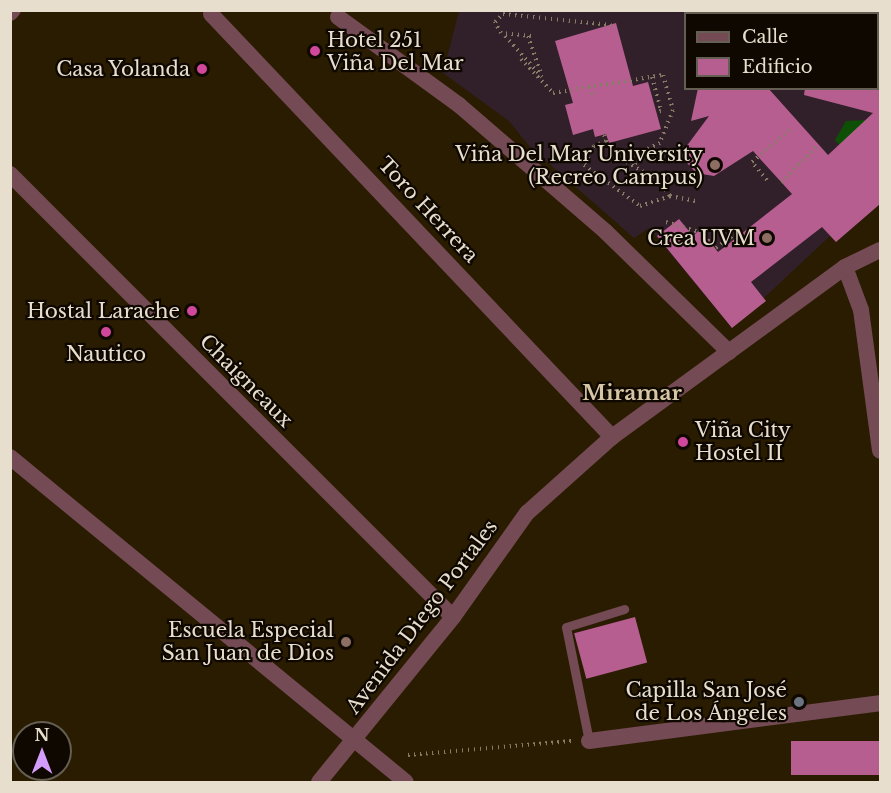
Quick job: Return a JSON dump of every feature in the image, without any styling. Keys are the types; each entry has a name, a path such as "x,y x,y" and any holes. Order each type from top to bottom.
{"street":[{"name":"Toro Herrera","path":"211,14 612,437"},
{"path":"338,17 459,105 563,195 729,352"},
{"name":"Chaigneaux","path":"10,174 453,617"},
{"name":"Avenida Diego Portales","path":"10,457 354,742 453,617 527,513 612,437 845,267 880,250"},
{"path":"845,267 861,310 880,451"},
{"path":"589,741 880,703"},
{"path":"319,783 354,742 406,783"}],"lane":[{"path":"589,741 566,627 624,609"}],"path":[{"path":"545,85 530,36 501,33 495,26 498,16 611,25"},
{"path":"505,36 542,77"},
{"path":"521,59 553,93 663,75 673,110 660,143 641,152 634,166"},
{"path":"652,77 661,111 656,112"},
{"path":"590,87 593,97"},
{"path":"768,180 752,162 791,129"},
{"path":"604,135 611,153 658,180 670,196"},
{"path":"606,141 594,146 584,165 640,206 670,196 696,201"},
{"path":"781,182 819,145"},
{"path":"666,222 703,233"},
{"path":"710,241 721,233"},
{"path":"716,248 733,235"},
{"path":"423,754 549,742"}],"shaded area":[{"name":"Viña Del Mar University (Recreo Campus)","path":"459,11 711,11 684,12 684,90 879,90 880,79 880,204 836,242 830,236 732,328 649,228 634,238 530,147 509,121 443,73"}],"green space":[{"path":"866,120 861,169 835,140 846,121"}],"building":[{"path":"616,23 633,86 648,82 661,129 609,143 606,134 595,137 593,129 573,135 565,105 573,103 555,41"},
{"path":"880,88 880,204 836,242 822,227 751,282 766,301 732,328 657,236 679,219 693,236 700,229 718,252 792,194 753,151 714,176 696,173 680,155 709,116 691,121 698,90 770,90 828,155 873,113 804,95 805,90 879,90"},
{"path":"635,617 647,662 586,679 574,633"},
{"path":"791,741 880,741 880,775 791,775"}],"place":[{"name":"Hotel 251 Viña Del Mar","path":"315,51"},
{"name":"Casa Yolanda","path":"202,69"},
{"name":"Viña Del Mar University (Recreo Campus)","path":"715,165"},
{"name":"Crea UVM","path":"767,238"},
{"name":"Hostal Larache","path":"192,311"},
{"name":"Nautico","path":"106,332"},
{"name":"Viña City Hostel II","path":"683,442"},
{"name":"Escuela Especial San Juan de Dios","path":"346,642"},
{"name":"Capilla San José de Los Ángeles","path":"799,702"}],"district":[{"name":"Miramar","path":"632,393"}]}
